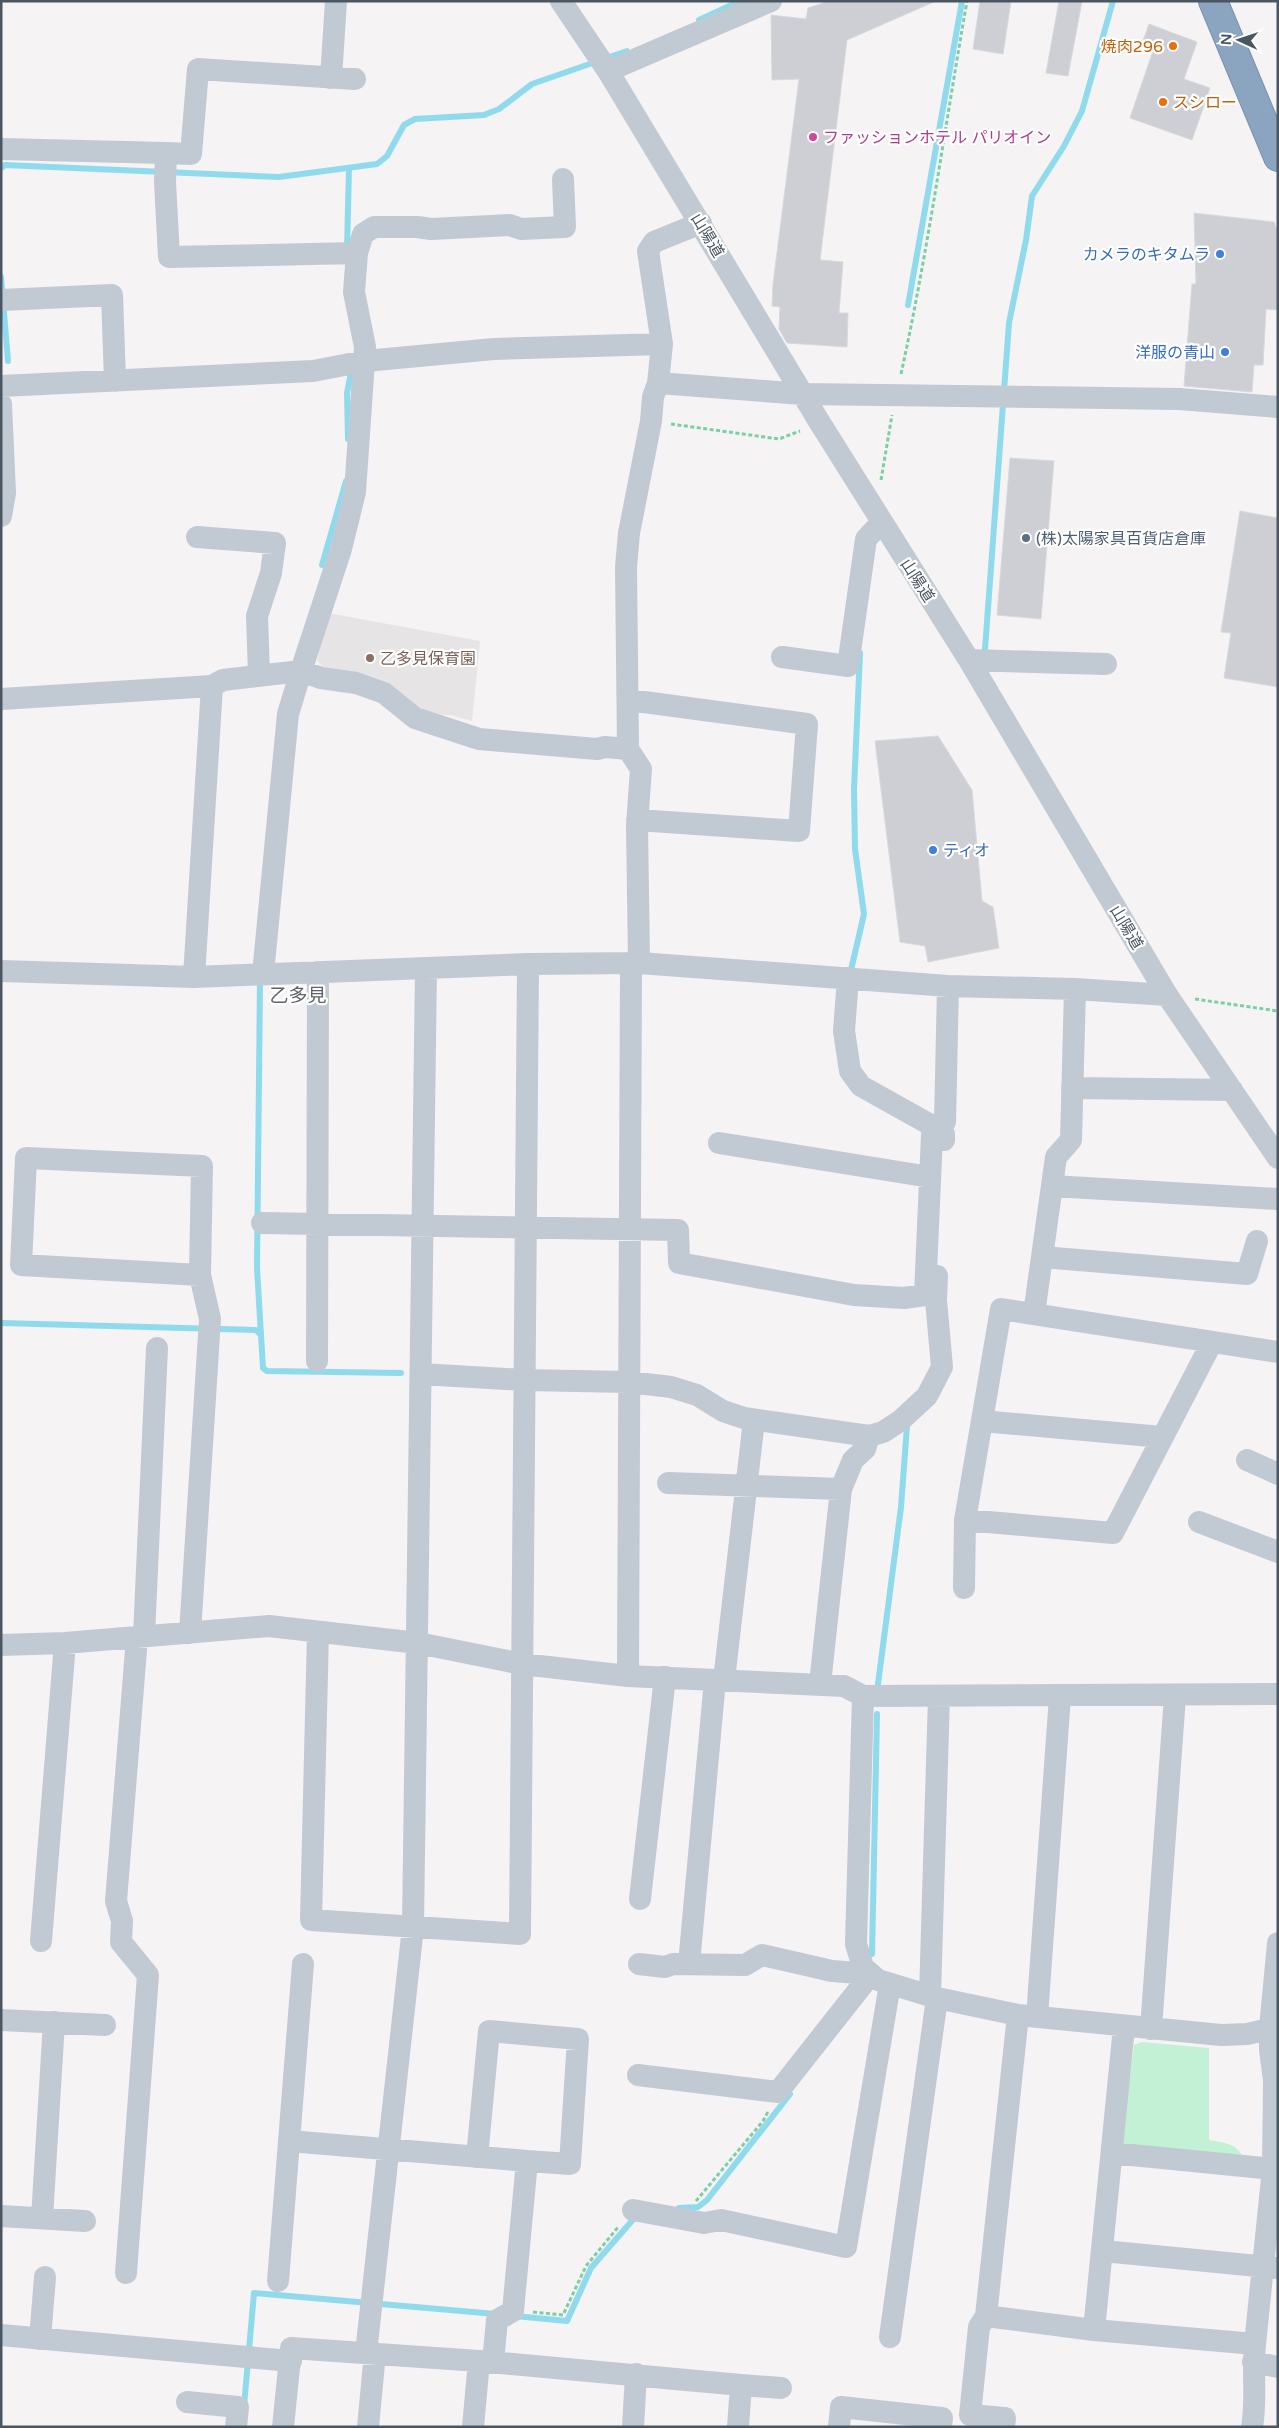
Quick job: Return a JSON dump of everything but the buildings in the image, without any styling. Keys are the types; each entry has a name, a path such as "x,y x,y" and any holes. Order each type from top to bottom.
{"highway":[{"path":"1213,1 1278,157"}],"street":[{"path":"331,78 336,1"},
{"name":"山陽道","path":"561,1 604,64 878,518 970,660 1167,995 1278,1158"},
{"path":"604,64 771,1"},
{"path":"1,149 165,166 191,154 198,69 355,79"},
{"path":"165,166 169,258 349,254"},
{"path":"263,974 288,714 341,549 355,492 355,363 365,347 354,292 349,254 363,234 374,227 417,227 431,230 510,225 521,229 565,227 564,179"},
{"path":"628,1676 630,1228 637,820 641,769 628,749 627,558 629,533 651,421 653,397 658,383 662,344 648,251 654,242 701,223"},
{"path":"6,299 112,295 115,381"},
{"path":"1,386 313,371 355,363 494,349 662,344"},
{"path":"658,383 803,394 1179,399 1278,407"},
{"path":"1,404 5,493 1,516"},
{"path":"782,657 848,666 866,539 878,518"},
{"path":"198,537 275,543 272,573 257,616 259,675"},
{"path":"970,660 1106,664"},
{"path":"1,699 212,686 223,680 301,671 321,678 356,683 384,693 415,718 479,739 597,750 605,747 628,749"},
{"path":"194,977 212,686"},
{"path":"629,700 807,724 799,831 637,820"},
{"path":"1,971 194,977 528,964 635,963 948,986 1074,989 1167,995"},
{"path":"318,1632 311,1920 520,1934 528,964"},
{"path":"368,2427 371,2303 412,1928 418,1643 426,969"},
{"path":"316,1361 318,972"},
{"path":"421,1374 524,1380 630,1382 670,1388 697,1395 724,1411 754,1420 869,1436 883,1432 906,1415 926,1396 942,1367 936,1300 944,1134 861,1086 850,1071 844,1031 848,978"},
{"path":"262,1223 678,1230 679,1263 854,1295 904,1298 925,1295 932,1135 945,1122 948,986"},
{"path":"1034,1314 1056,1157 1071,1140 1074,989"},
{"path":"1072,1088 1232,1090"},
{"path":"719,1143 930,1177"},
{"path":"190,1633 210,1319 200,1275 202,1166 26,1158 22,1265 200,1275"},
{"path":"1052,1186 1278,1199"},
{"path":"1042,1257 1247,1274 1257,1241"},
{"path":"964,1588 965,1520 1001,1309 1278,1352"},
{"path":"965,1520 1113,1533 1212,1342"},
{"path":"126,2273 148,1976 121,1942 122,1921 116,1901 141,1637 157,1348"},
{"path":"689,1964 720,1680 754,1420"},
{"path":"982,1421 1162,1437"},
{"path":"820,1684 841,1489 853,1460 865,1449 869,1436"},
{"path":"1247,1460 1278,1474"},
{"path":"668,1483 841,1489"},
{"path":"1199,1522 1278,1552"},
{"path":"1,1645 65,1643 270,1626 418,1643 522,1664 628,1676 844,1686 863,1696 1175,1696 1278,1694"},
{"path":"40,1941 65,1643"},
{"path":"640,1899 665,1677"},
{"path":"863,1696 856,1944 863,1967 881,1979"},
{"path":"890,2337 933,1997 939,1696"},
{"path":"1004,2427 1005,2418 970,2415 979,2327 986,2316 1027,2016 1060,1696"},
{"path":"1151,2029 1175,1696"},
{"path":"1252,2427 1256,2406 1254,2353 1271,2267 1273,2169 1276,2129 1274,2080 1270,2050 1274,2027 1278,1943"},
{"path":"639,1964 665,1967 673,1964 745,1964 762,1955 832,1971 881,1979 933,1997 1027,2016 1221,2035 1247,2034 1274,2027"},
{"path":"278,2282 303,1964"},
{"path":"638,2075 778,2092 881,1979"},
{"path":"637,2211 704,2224 721,2220 846,2247 881,1979"},
{"path":"1,2020 105,2025"},
{"path":"42,2218 54,2022"},
{"path":"1094,2330 1124,2027"},
{"path":"289,2141 388,2150 527,2161 570,2164 578,2039 490,2031 477,2157"},
{"path":"1112,2153 1273,2169"},
{"path":"472,2427 497,2320 513,2310 527,2161"},
{"path":"1,2216 85,2221"},
{"path":"1103,2251 1271,2267"},
{"path":"40,2339 45,2276"},
{"path":"986,2316 1254,2353 1278,2367"},
{"path":"1,2336 291,2361"},
{"path":"283,2427 291,2348 486,2361 781,2388"},
{"path":"633,2427 636,2374"},
{"path":"738,2427 740,2385"},
{"path":"187,2402 238,2407 236,2427"},
{"path":"839,2427 841,2407 942,2418 941,2427"}],"path":[{"path":"878,518 896,396 920,287 926,238 968,1"},
{"path":"651,421 779,439 820,423"},
{"path":"1167,995 1278,1011"}],"shaded area":[{"path":"328,613 480,641 472,721 451,715 428,714 326,671 317,660"}],"green space":[{"path":"1142,2042 1209,2048 1209,2140 1226,2143 1235,2147 1244,2160 1121,2148 1134,2045"}],"waterway":[{"path":"699,20 740,1"},
{"path":"908,305 962,1"},
{"path":"985,649 1009,323 1026,240 1032,196 1064,146 1082,111 1113,1"},
{"path":"1,168 5,165 279,177 377,164 387,156 404,125 415,119 484,115 499,109 532,84 627,51"},
{"path":"347,249 349,168"},
{"path":"1,277 8,361"},
{"path":"348,439 347,393 352,367"},
{"path":"322,565 346,481"},
{"path":"851,970 864,914 855,849 854,789 860,653"},
{"path":"260,982 257,1268 261,1335"},
{"path":"1,1323 256,1330 261,1335 263,1368 267,1371 401,1373"},
{"path":"878,1684 901,1507 907,1426"},
{"path":"872,1954 877,1714"},
{"path":"679,2208 698,2207 707,2200 790,2094"},
{"path":"515,2316 567,2321 591,2268 637,2215"},
{"path":"244,2406 254,2293 496,2314"}],"place":[{"name":"焼肉296","path":"1173,46"},
{"name":"スシロー","path":"1163,102"},
{"name":"ファッションホテル パリオイン","path":"813,137"},
{"name":"カメラのキタムラ","path":"1220,254"},
{"name":"洋服の青山","path":"1225,352"},
{"name":"(株)太陽家具百貨店倉庫","path":"1026,538"},
{"name":"乙多見保育園","path":"370,658"},
{"name":"ティオ","path":"933,850"}],"district":[{"name":"乙多見","path":"298,995"}]}
